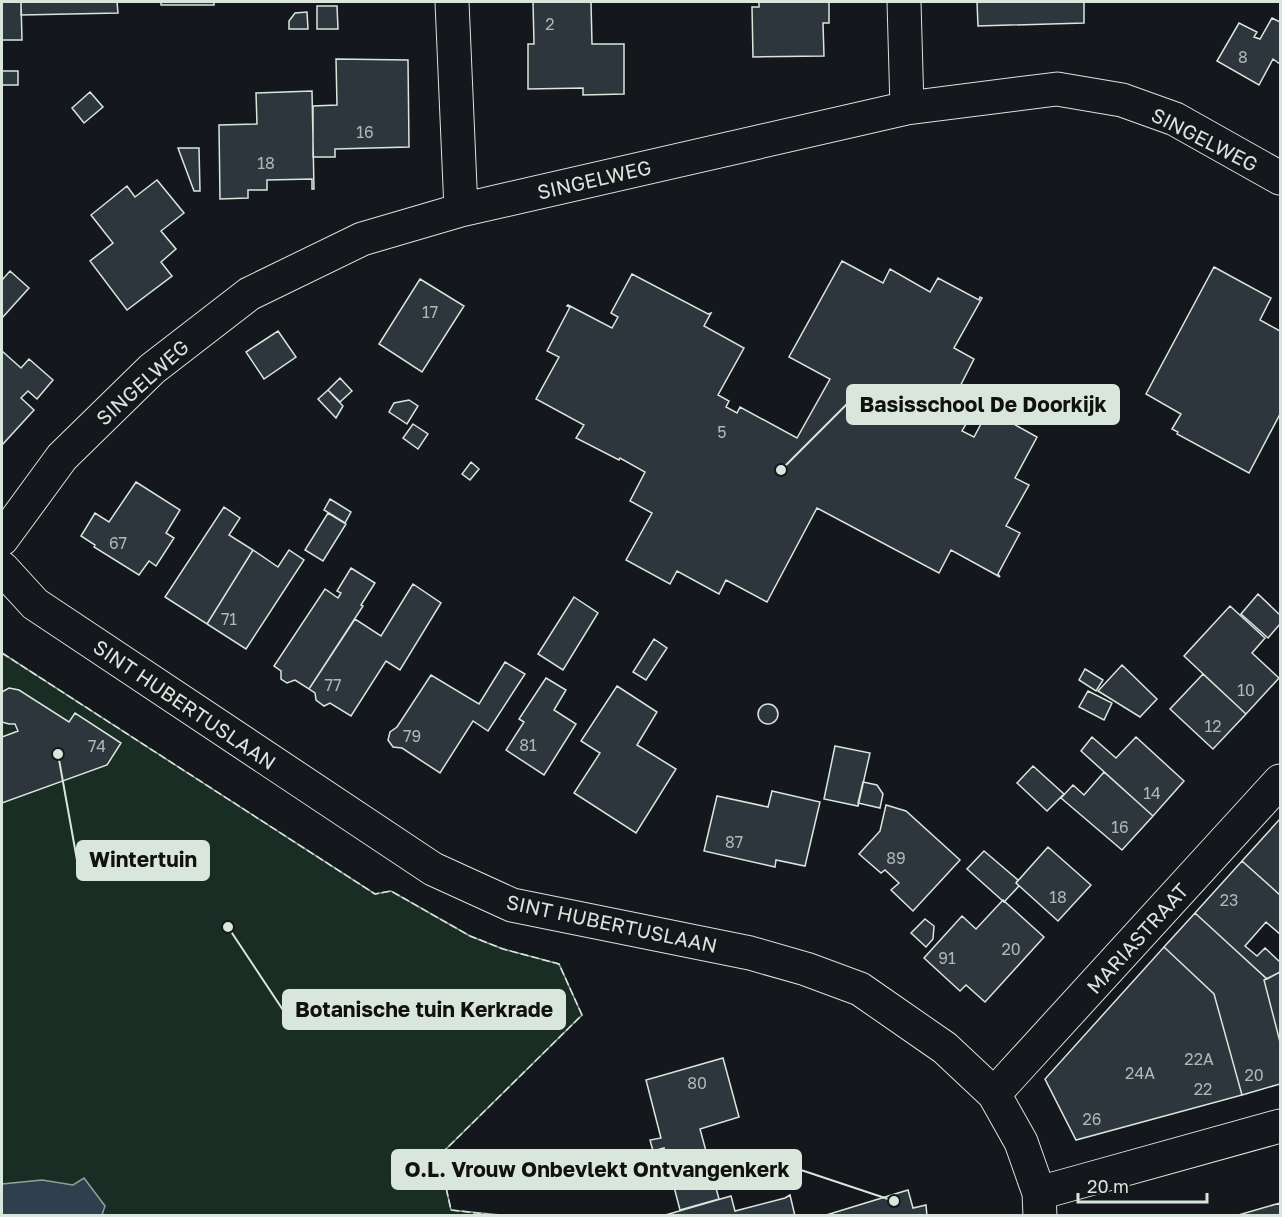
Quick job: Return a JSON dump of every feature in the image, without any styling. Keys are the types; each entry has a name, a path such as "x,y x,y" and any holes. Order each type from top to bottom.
{"street":[{"path":"452,2 461,210"},
{"path":"904,2 907,108"},
{"name":"SINGELWEG","path":"2,539 62,457 152,369 249,294 362,239 461,210 907,108 1057,89 1122,100 1175,119 1281,178"},
{"name":"SINT HUBERTUSLAAN","path":"2,568 35,604 433,869 512,904 750,953 806,969 860,989 945,1048 994,1094 1021,1142 1039,1204"},
{"name":"MARIASTRAAT","path":"994,1094 1281,781"},
{"path":"1039,1204 1281,1126"}],"green space":[{"path":"2,653 375,894 391,891 470,936 503,949 559,964 582,1015 439,1156 451,1210 501,1215 2,1215"}],"water":[{"path":"84,1178 105,1206 102,1215 2,1215 2,1184 42,1180 73,1185"}],"building":[{"path":"2,2 21,2 22,40 2,40"},
{"path":"21,2 117,2 118,13 21,15"},
{"path":"161,2 214,2 214,5 161,5"},
{"path":"533,2 591,2 592,44 624,44 624,94 583,95 583,88 528,89 528,44 534,44"},
{"path":"759,2 829,2 829,23 823,23 824,56 753,57 752,7 759,7"},
{"path":"977,2 1084,2 1084,23 978,26"},
{"path":"317,6 337,6 338,29 317,29"},
{"path":"307,12 308,29 289,29 289,21 295,13"},
{"path":"1272,18 1280,22 1280,64 1273,59 1259,85 1217,61 1239,23 1257,32 1254,37 1260,39"},
{"path":"336,59 408,60 409,147 335,149 335,157 313,157 313,106 337,105"},
{"path":"2,71 18,71 18,85 2,85"},
{"path":"312,91 314,189 312,189 312,179 267,180 267,190 248,190 248,198 220,199 219,125 257,124 256,93"},
{"path":"90,92 103,107 84,123 72,108"},
{"path":"178,148 199,148 200,191 194,191"},
{"path":"157,180 184,213 161,231 176,249 161,262 172,276 127,310 90,261 113,243 91,215 127,186 135,197"},
{"path":"842,261 883,283 890,269 930,292 938,278 979,300 980,297 982,298 954,348 974,359 952,402 945,397 939,410 966,424 962,431 974,437 990,407 990,411 1037,437 1015,478 1029,485 1006,526 1020,533 998,574 1000,577 951,550 939,573 817,508 767,602 726,580 719,594 677,571 670,584 626,560 652,513 630,501 645,472 576,438 584,425 536,399 559,357 547,351 570,307 567,306 568,305 612,328 618,317 611,313 632,274 708,314 711,313 704,326 744,348 718,395 729,401 726,407 737,413 740,407 797,438 830,379 789,357"},
{"path":"1214,267 1271,298 1260,320 1280,331 1280,414 1249,473 1177,434 1178,432 1172,429 1181,414 1146,394"},
{"path":"10,271 29,288 2,318 2,280"},
{"path":"420,279 464,306 422,372 379,344"},
{"path":"278,331 296,357 264,379 246,352"},
{"path":"2,351 21,368 29,359 53,380 37,399 28,391 21,398 34,410 2,445"},
{"path":"340,378 352,391 340,402 328,390"},
{"path":"328,390 343,406 336,418 318,399"},
{"path":"409,400 418,406 407,424 389,412 394,403"},
{"path":"413,424 428,434 418,449 403,438"},
{"path":"471,462 479,469 470,480 462,474"},
{"path":"136,482 180,510 166,533 174,538 156,566 149,561 139,575 94,547 95,545 81,536 95,513 109,522"},
{"path":"330,499 351,512 345,523 324,510"},
{"path":"224,507 240,518 229,535 253,550 207,624 165,597"},
{"path":"328,513 346,524 323,561 305,550"},
{"path":"253,550 278,567 289,550 304,560 246,649 207,624"},
{"path":"351,568 375,583 361,605 363,606 309,689 295,680 287,683 281,679 281,671 274,666 325,589 338,598 341,593 337,591"},
{"path":"413,584 441,603 400,670 386,661 351,716 330,703 324,706 316,700 315,693 309,689 355,619 381,636"},
{"path":"1258,594 1280,615 1280,624 1268,638 1241,614"},
{"path":"574,597 598,613 563,670 538,654"},
{"path":"1230,606 1265,638 1252,653 1279,678 1246,714 1184,656"},
{"path":"654,639 667,648 646,680 633,672"},
{"path":"505,662 525,674 488,731 473,721 440,773 402,748 393,747 388,740 390,732 397,727 431,675 479,704"},
{"path":"1122,665 1157,699 1140,717 1098,691"},
{"path":"1085,669 1103,680 1096,691 1079,680"},
{"path":"1203,674 1246,714 1213,749 1170,709"},
{"path":"546,678 566,690 554,710 576,724 544,775 506,750 524,722 519,719"},
{"path":"617,686 657,712 637,745 676,769 636,833 574,793 600,753 581,741"},
{"path":"9,688 19,690 69,722 75,713 121,743 107,765 2,803 2,737 18,731 15,724 2,722 2,692"},
{"path":"1088,691 1112,703 1104,720 1079,707"},
{"path":"768,704 775,707 778,714 775,721 768,724 761,721 758,714 761,707"},
{"path":"1092,737 1116,758 1136,737 1184,781 1153,816 1081,751"},
{"path":"835,746 870,753 858,806 824,799"},
{"path":"1033,766 1064,794 1047,811 1017,783"},
{"path":"1104,772 1153,816 1122,850 1061,798 1073,785 1084,795"},
{"path":"863,782 877,785 883,794 880,808 858,803"},
{"path":"772,791 820,802 805,866 776,860 775,867 704,851 717,796 768,807"},
{"path":"886,805 906,811 960,860 913,911 891,890 899,883 885,870 881,873 859,854 880,831"},
{"path":"1280,821 1280,895 1242,861"},
{"path":"1048,847 1091,885 1058,921 1016,883"},
{"path":"984,851 1018,880 1016,883 1019,886 1004,902 967,869"},
{"path":"1242,861 1280,895 1280,934 1266,922 1245,946 1257,956 1265,948 1280,962 1280,972 1267,979 1195,913"},
{"path":"1003,900 1044,937 985,1002 966,985 960,991 924,958 962,916 976,929"},
{"path":"1195,913 1267,979 1264,980 1280,1042 1280,1084 1242,1095 1214,994 1164,947"},
{"path":"925,919 934,926 933,939 926,947 911,933"},
{"path":"1164,947 1214,994 1242,1095 1076,1140 1045,1079"},
{"path":"1280,972 1280,1042 1264,980"},
{"path":"723,1058 739,1117 700,1129 719,1199 680,1210 664,1148 653,1151 650,1140 661,1138 646,1080"},
{"path":"908,1190 913,1208 926,1205 927,1216 823,1216"},
{"path":"790,1195 795,1216 662,1216 731,1196 735,1211"},
{"path":"1280,1203 1280,1216 1235,1216"}],"fence":[{"path":"2,653 375,894 391,891 470,936 503,949 559,964 582,1015 439,1156 451,1210 501,1216"}],"place":[{"name":"Basisschool De Doorkijk","path":"781,470"},
{"name":"Wintertuin","path":"58,754"},
{"name":"Botanische tuin Kerkrade","path":"228,927"},
{"name":"O.L. Vrouw Onbevlekt Ontvangenkerk","path":"894,1201"}]}
